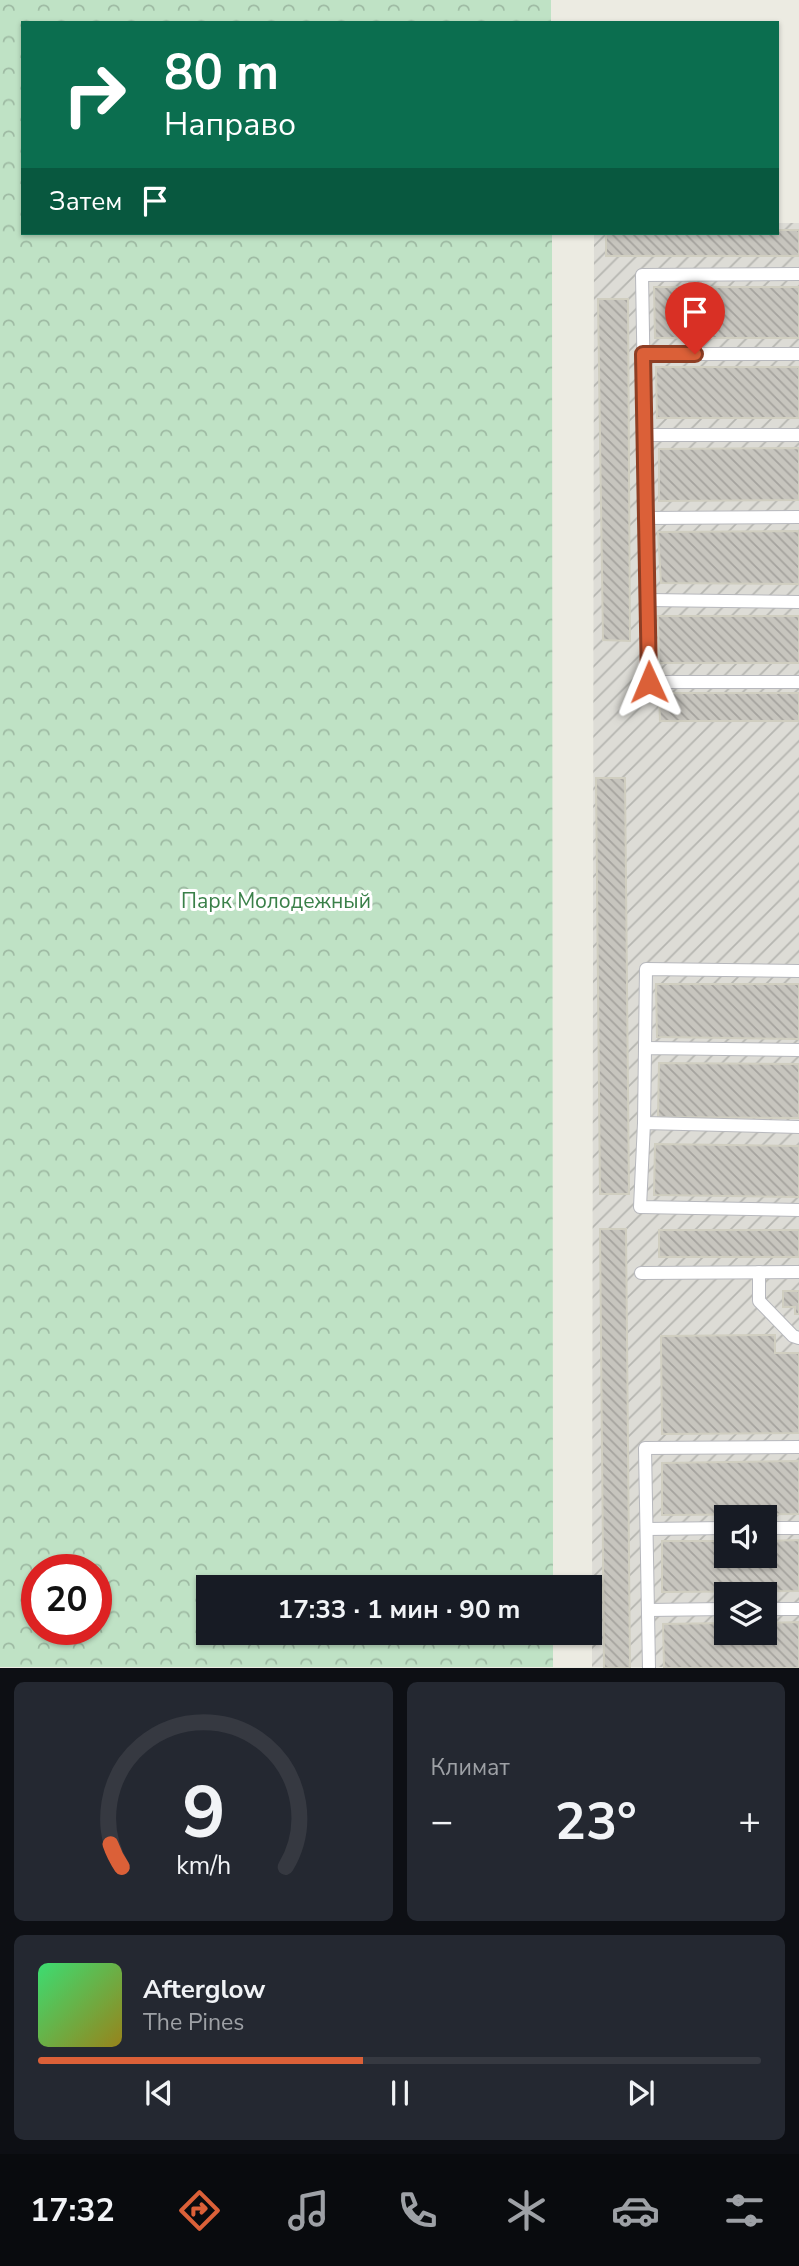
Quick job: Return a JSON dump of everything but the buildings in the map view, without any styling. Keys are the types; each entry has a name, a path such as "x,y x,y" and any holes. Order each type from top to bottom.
{"lane":[{"path":"799,274 642,275 649,682 799,682"},
{"path":"643,354 799,354"},
{"path":"645,435 799,435"},
{"path":"646,518 799,517"},
{"path":"648,600 799,602"},
{"path":"799,971 646,969 640,1207 799,1210"},
{"path":"645,1048 799,1050"},
{"path":"644,1123 799,1127"},
{"path":"759,1272 759,1301 793,1336 799,1338"},
{"path":"641,1273 799,1272"},
{"path":"649,1668 645,1448 799,1447"},
{"path":"647,1529 714,1528"},
{"path":"777,1528 799,1528"},
{"path":"777,1609 799,1608"},
{"path":"648,1610 714,1609"}],"shaded area":[{"path":"779,223 799,223 799,1667 592,1667 592,1645 602,1645 602,1575 592,1575 594,235 779,235"}],"green space":[{"name":"Парк Молодежный","path":"0,0 551,0 551,21 21,21 21,235 552,235 553,1575 196,1575 196,1645 553,1645 553,1667 0,1667"}],"route":[{"path":"649,682 643,354 695,354"}]}
